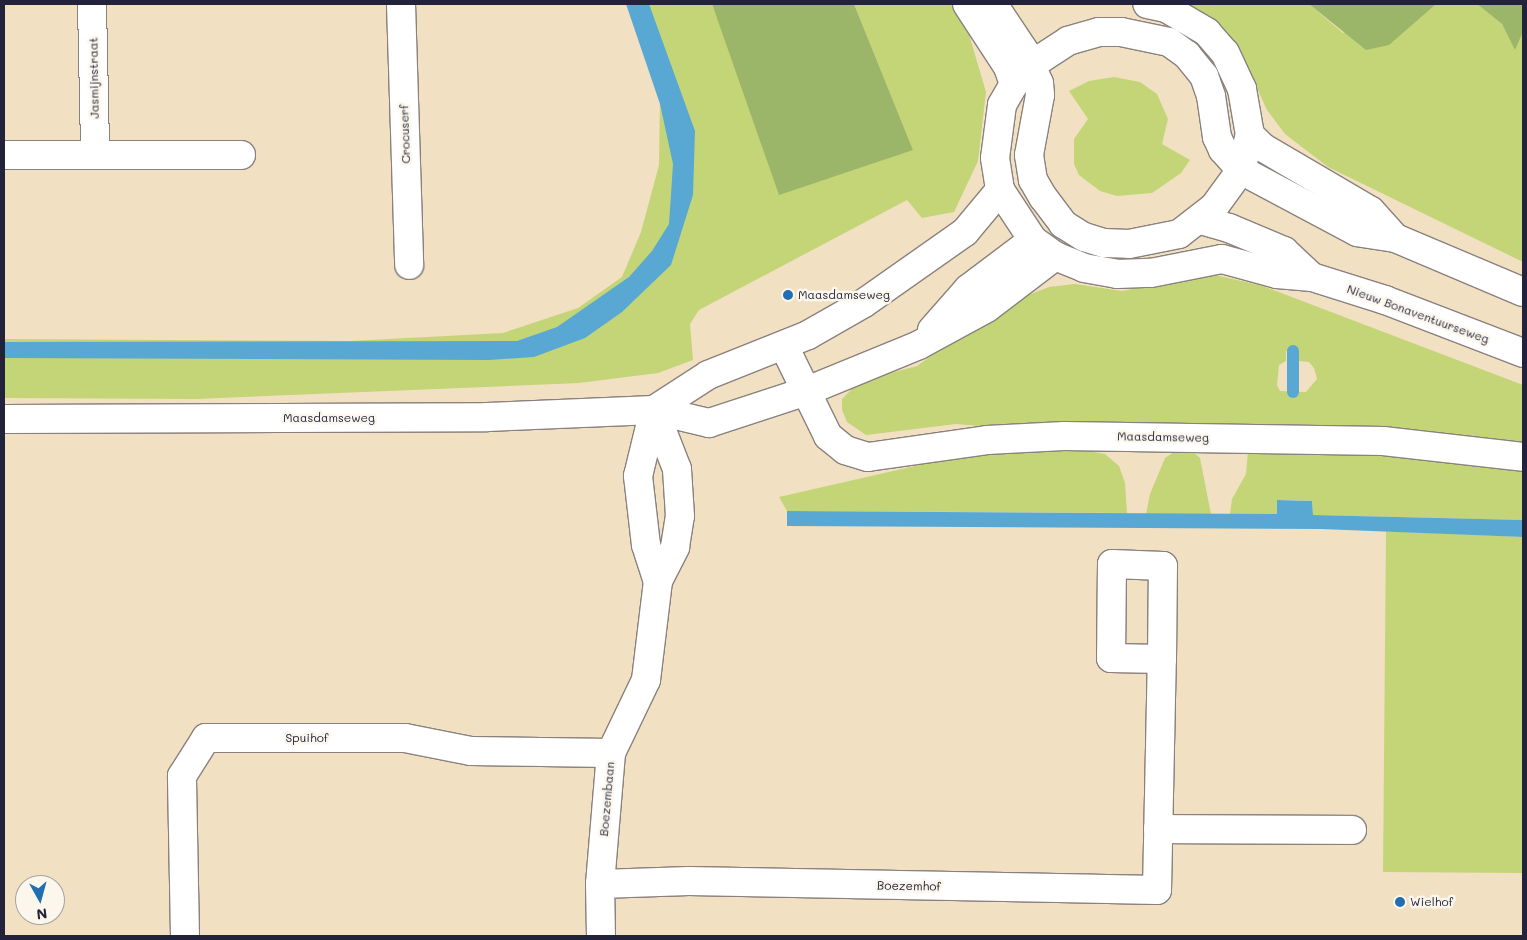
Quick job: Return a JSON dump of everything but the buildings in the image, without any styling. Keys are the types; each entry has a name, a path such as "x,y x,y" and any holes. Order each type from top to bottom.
{"street":[{"name":"Jasmijnstraat","path":"92,4 95,153"},
{"name":"Crocuserf","path":"401,4 409,265"},
{"path":"967,4 1008,67 1022,75 1040,95 1030,135 1033,180 1052,214 1064,224 1104,243 1129,244 1179,234 1200,220 1230,188 1241,170 1250,135 1242,88 1225,53 1207,32 1166,8 1147,4"},
{"path":"993,4 1022,75"},
{"path":"1033,240 1000,190 995,158 995,140 1002,105 1022,75 1068,41 1099,32 1122,32 1169,42 1187,56 1204,76 1211,96 1217,137 1223,150 1241,170 1357,232 1395,238 1523,292"},
{"path":"1250,135 1262,147 1370,211 1395,238"},
{"path":"4,155 95,153 241,155"},
{"path":"654,410 708,375 784,346 864,303 940,252 981,216 1000,190"},
{"name":"Nieuw Bonaventuurseweg","path":"1200,220 1229,228 1284,251 1312,277"},
{"name":"Maasdamseweg","path":"919,345 968,289 1033,240 1064,224"},
{"name":"Nieuw Bonaventuurseweg","path":"1033,240 1055,256 1084,268 1117,274 1151,273 1182,265 1222,259 1278,274 1312,277 1385,300 1523,353"},
{"name":"Maasdamseweg","path":"4,419 487,417 654,410 709,423 807,392 919,345 987,308 1055,256"},
{"name":"Maasdamseweg","path":"784,346 828,436 845,450 868,457 987,440 1064,436 1383,441 1523,457"},
{"name":"Boezembaan","path":"654,410 638,476 646,545 658,581"},
{"name":"Boezembaan","path":"601,936 600,884 611,753 646,680 658,581 675,547 680,493 677,469 654,410"},
{"name":"Boezemhof","path":"600,884 689,881 1157,890 1162,659"},
{"name":"Spuihof","path":"185,936 182,776 206,738 405,738 471,751 611,753"},
{"path":"1158,829 1352,830"}],"green space":[{"path":"636,4 712,4 732,57 913,150 854,4 956,4 963,14 986,92 978,161 954,212 922,218 907,200 699,310 690,324 693,360 658,373 579,383 196,399 4,398 4,339 350,341 503,333 578,308 622,277 641,232 659,165 660,97"},
{"path":"712,4 854,4 913,150 779,195"},
{"path":"1185,4 1309,4 1343,33 1436,4 1477,4 1502,24 1515,49 1523,32 1523,262 1328,167 1285,134 1267,110 1236,42 1213,18"},
{"path":"1309,4 1436,4 1389,45 1366,50"},
{"path":"1477,4 1523,4 1523,32 1515,50 1502,24"},
{"path":"1114,77 1140,82 1157,94 1168,119 1162,144 1190,160 1181,173 1152,193 1117,196 1100,191 1079,175 1074,164 1074,139 1088,119 1069,91 1089,81"},
{"path":"1211,274 1263,286 1523,385 1523,445 1417,432 1002,428 956,424 866,435 847,422 842,410 842,399 860,381 917,366 1000,306 1049,287 1075,284 1122,291","holes":["1286,351 1299,351 1299,361 1309,362 1314,368 1317,379 1306,392 1280,391 1277,385 1279,365 1286,361"]},
{"path":"1082,450 1105,454 1119,466 1125,483 1127,513 787,511 779,497 972,453"},
{"path":"1177,450 1191,450 1200,458 1211,514 1146,514 1150,494 1165,458"},
{"path":"1248,451 1407,457 1523,472 1523,520 1313,515 1312,501 1294,500 1277,500 1277,514 1230,514 1232,499 1246,474"},
{"path":"1386,531 1523,537 1523,873 1383,872"}],"water":[{"path":"626,4 649,4 695,131 693,195 671,265 622,312 585,338 534,357 489,360 4,358 4,342 517,341 557,327 629,277 652,251 669,224 673,164 660,104"},
{"path":"1277,500 1312,501 1313,515 1523,520 1523,537 1321,529 787,526 787,511 1277,514"}],"waterway":[{"path":"1293,351 1293,392"}],"place":[{"name":"Maasdamseweg","path":"788,295"},
{"name":"Wielhof","path":"1400,902"}]}
